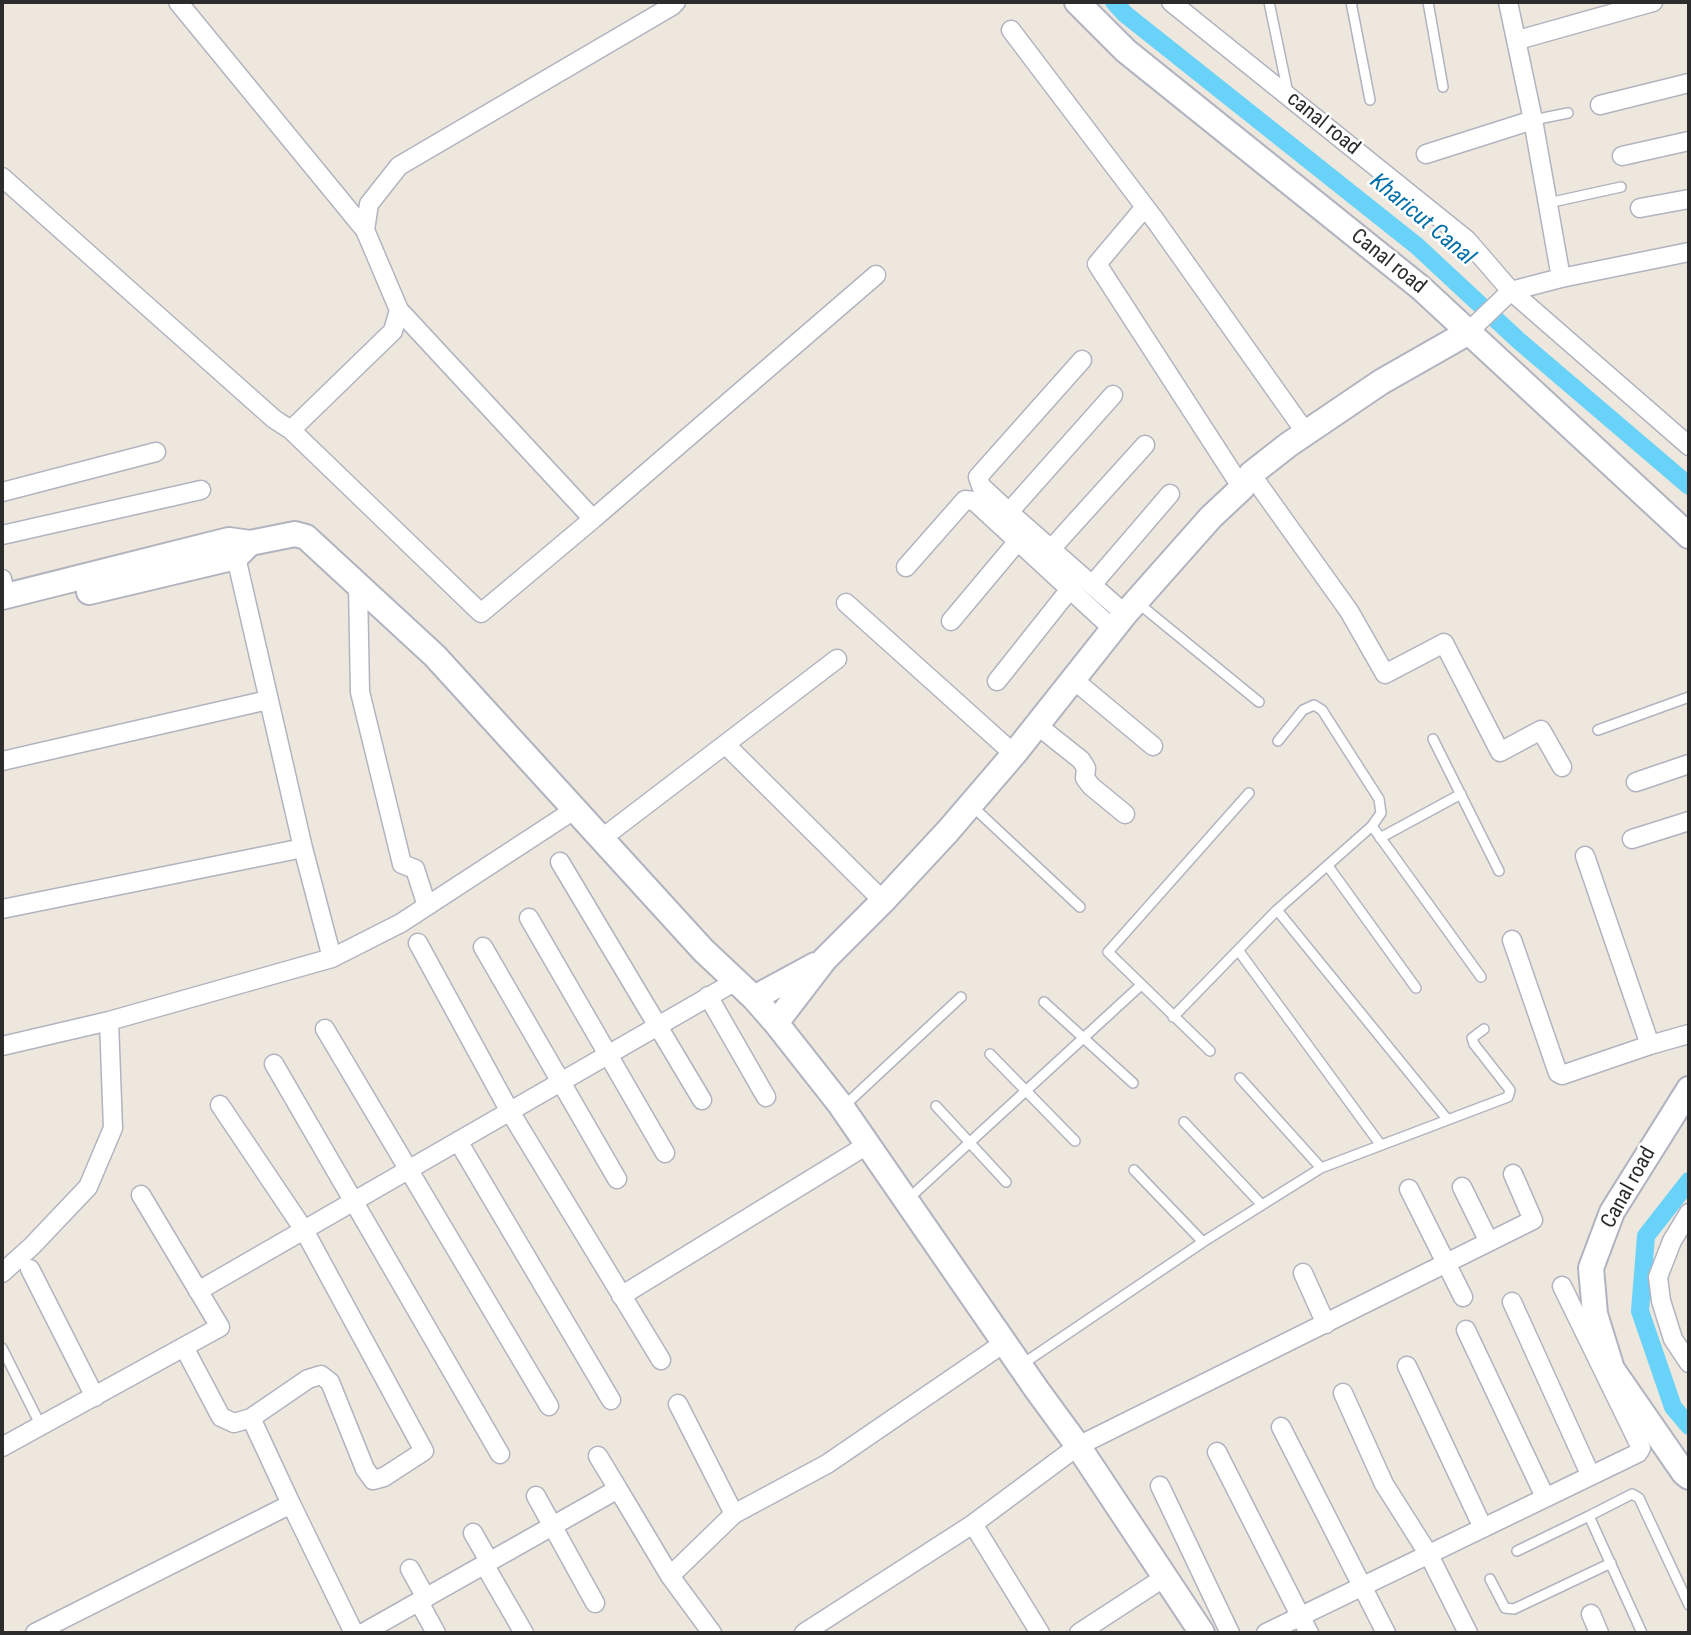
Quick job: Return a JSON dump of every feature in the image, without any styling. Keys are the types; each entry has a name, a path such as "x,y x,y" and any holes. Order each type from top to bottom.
{"street":[{"path":"178,2 365,230 399,310 593,519"},
{"path":"365,230 369,204 399,166 676,2"},
{"name":"Canal road","path":"1077,2 1126,51 1472,328 1689,536"},
{"name":"canal road","path":"1171,2 1467,240 1507,285 1689,446"},
{"path":"1508,2 1518,40 1561,278"},
{"path":"1518,40 1606,8 1653,2"},
{"path":"1011,30 1145,207 1306,433"},
{"path":"1600,106 1689,83"},
{"path":"1426,154 1533,120"},
{"path":"1622,156 1689,141"},
{"path":"2,177 274,419 291,430 481,613 876,275"},
{"path":"1640,208 1689,199"},
{"path":"1145,207 1097,264 1247,481 1349,611 1385,674 1444,643 1500,751 1541,730 1562,767"},
{"path":"776,1023 825,959 883,901 971,804 1125,615 1211,517 1247,481 1306,433 1381,383 1472,328 1507,285 1561,278 1689,252"},
{"path":"291,430 393,331 399,310"},
{"path":"1082,360 978,477 981,486 1125,615"},
{"path":"1009,512 1113,395"},
{"path":"1051,549 1144,444"},
{"path":"2,492 156,452"},
{"path":"2,535 201,490"},
{"path":"1092,585 1170,494"},
{"path":"906,567 965,499 974,501 1070,589 1125,615"},
{"path":"243,550 295,534 306,537 435,656 703,950 754,998 842,1108 1078,1446 1202,1633"},
{"path":"3,596 229,540 243,550 268,700 332,958"},
{"path":"951,621 1018,541"},
{"path":"358,585 360,692 402,864 415,869 427,906"},
{"path":"997,681 1070,589"},
{"path":"846,603 1014,754"},
{"path":"601,839 837,659"},
{"path":"1074,680 1153,746"},
{"path":"2,761 268,700"},
{"path":"1037,725 1081,760 1086,768 1085,778 1091,786 1125,814"},
{"path":"726,745 883,901"},
{"path":"1636,782 1689,764"},
{"path":"2,1046 109,1021 332,958 401,923 574,810"},
{"path":"1632,839 1689,821"},
{"path":"2,909 303,848"},
{"path":"1585,856 1650,1045"},
{"path":"560,862 702,1100"},
{"path":"529,918 665,1153"},
{"path":"1512,940 1558,1073 1562,1075 1689,1034"},
{"path":"418,943 509,1110 661,1360"},
{"path":"483,947 617,1179"},
{"path":"754,998 825,959"},
{"path":"198,1291 736,981"},
{"path":"708,996 766,1097"},
{"path":"2,1273 32,1246 88,1187 113,1128 109,1021"},
{"path":"325,1029 549,1406"},
{"path":"274,1064 500,1454"},
{"name":"Canal road","path":"1689,1089 1612,1212 1591,1268 1595,1314 1612,1369 1689,1477"},
{"path":"185,1349 221,1417 234,1423 251,1418 308,1379 321,1375 330,1382 365,1469 373,1480 384,1477 424,1451 304,1230 220,1105"},
{"path":"458,1141 611,1400"},
{"path":"621,1296 867,1145"},
{"path":"804,1633 973,1524 1078,1446 1533,1220 1513,1174"},
{"path":"1462,1187 1489,1242"},
{"path":"1409,1189 1463,1297"},
{"path":"2,1447 185,1349 220,1327 141,1195"},
{"path":"1689,1213 1672,1241 1658,1277 1661,1301 1673,1339 1689,1363"},
{"path":"30,1269 94,1397"},
{"path":"1303,1273 1326,1324"},
{"path":"1266,1633 1638,1453 1641,1448 1562,1286"},
{"path":"1512,1302 1590,1474"},
{"path":"1466,1330 1545,1497"},
{"path":"670,1576 734,1514 827,1464 1004,1343"},
{"path":"1406,1366 1483,1528"},
{"path":"1343,1392 1384,1484 1429,1555 1468,1633"},
{"path":"678,1404 734,1514"},
{"path":"251,1418 354,1633"},
{"path":"1281,1427 1386,1633"},
{"path":"1217,1452 1309,1633"},
{"path":"598,1456 670,1576 712,1633"},
{"path":"1160,1486 1230,1633"},
{"path":"363,1633 618,1489"},
{"path":"536,1496 595,1603"},
{"path":"35,1633 291,1504"},
{"path":"973,1524 1040,1633"},
{"path":"473,1533 524,1633"},
{"path":"410,1569 436,1633"},
{"path":"1079,1633 1166,1577"},
{"path":"1591,1614 1599,1633"}],"lane":[{"path":"1269,2 1289,96"},
{"path":"1351,2 1370,100"},
{"path":"1428,2 1443,88"},
{"path":"1533,120 1568,113"},
{"path":"1548,203 1621,187"},
{"path":"1125,615 1259,702"},
{"path":"1598,730 1689,697"},
{"path":"1173,1017 1278,910 1372,826 1381,813 1379,799 1322,710 1314,705 1303,710 1278,741"},
{"path":"1433,739 1499,871"},
{"path":"1210,1051 1140,986 1108,952 1249,793"},
{"path":"1380,838 1461,794"},
{"path":"971,804 1080,907"},
{"path":"1372,826 1481,976"},
{"path":"1328,866 1416,988"},
{"path":"1278,910 1447,1119"},
{"path":"1238,950 1380,1144"},
{"path":"907,1201 1140,986"},
{"path":"842,1108 961,997"},
{"path":"1044,1002 1133,1083"},
{"path":"1020,1366 1203,1242 1321,1168 1508,1097 1510,1090 1474,1044 1472,1038 1484,1029"},
{"path":"990,1054 1075,1141"},
{"path":"1240,1078 1321,1168"},
{"path":"936,1107 1006,1182"},
{"path":"1184,1122 1261,1204"},
{"path":"1134,1170 1203,1242"},
{"path":"2,1348 6,1367 41,1426"},
{"path":"1517,1551 1632,1494 1639,1498 1689,1605"},
{"path":"1589,1516 1642,1633"},
{"path":"1490,1579 1505,1608 1514,1609 1611,1563"}],"waterway":[{"name":"Kharicut Canal","path":"1114,2 1125,14 1417,246 1518,340 1689,486"},
{"name":"Kharicut Canal","path":"1689,1181 1646,1236 1640,1311 1673,1407 1689,1426"}]}
